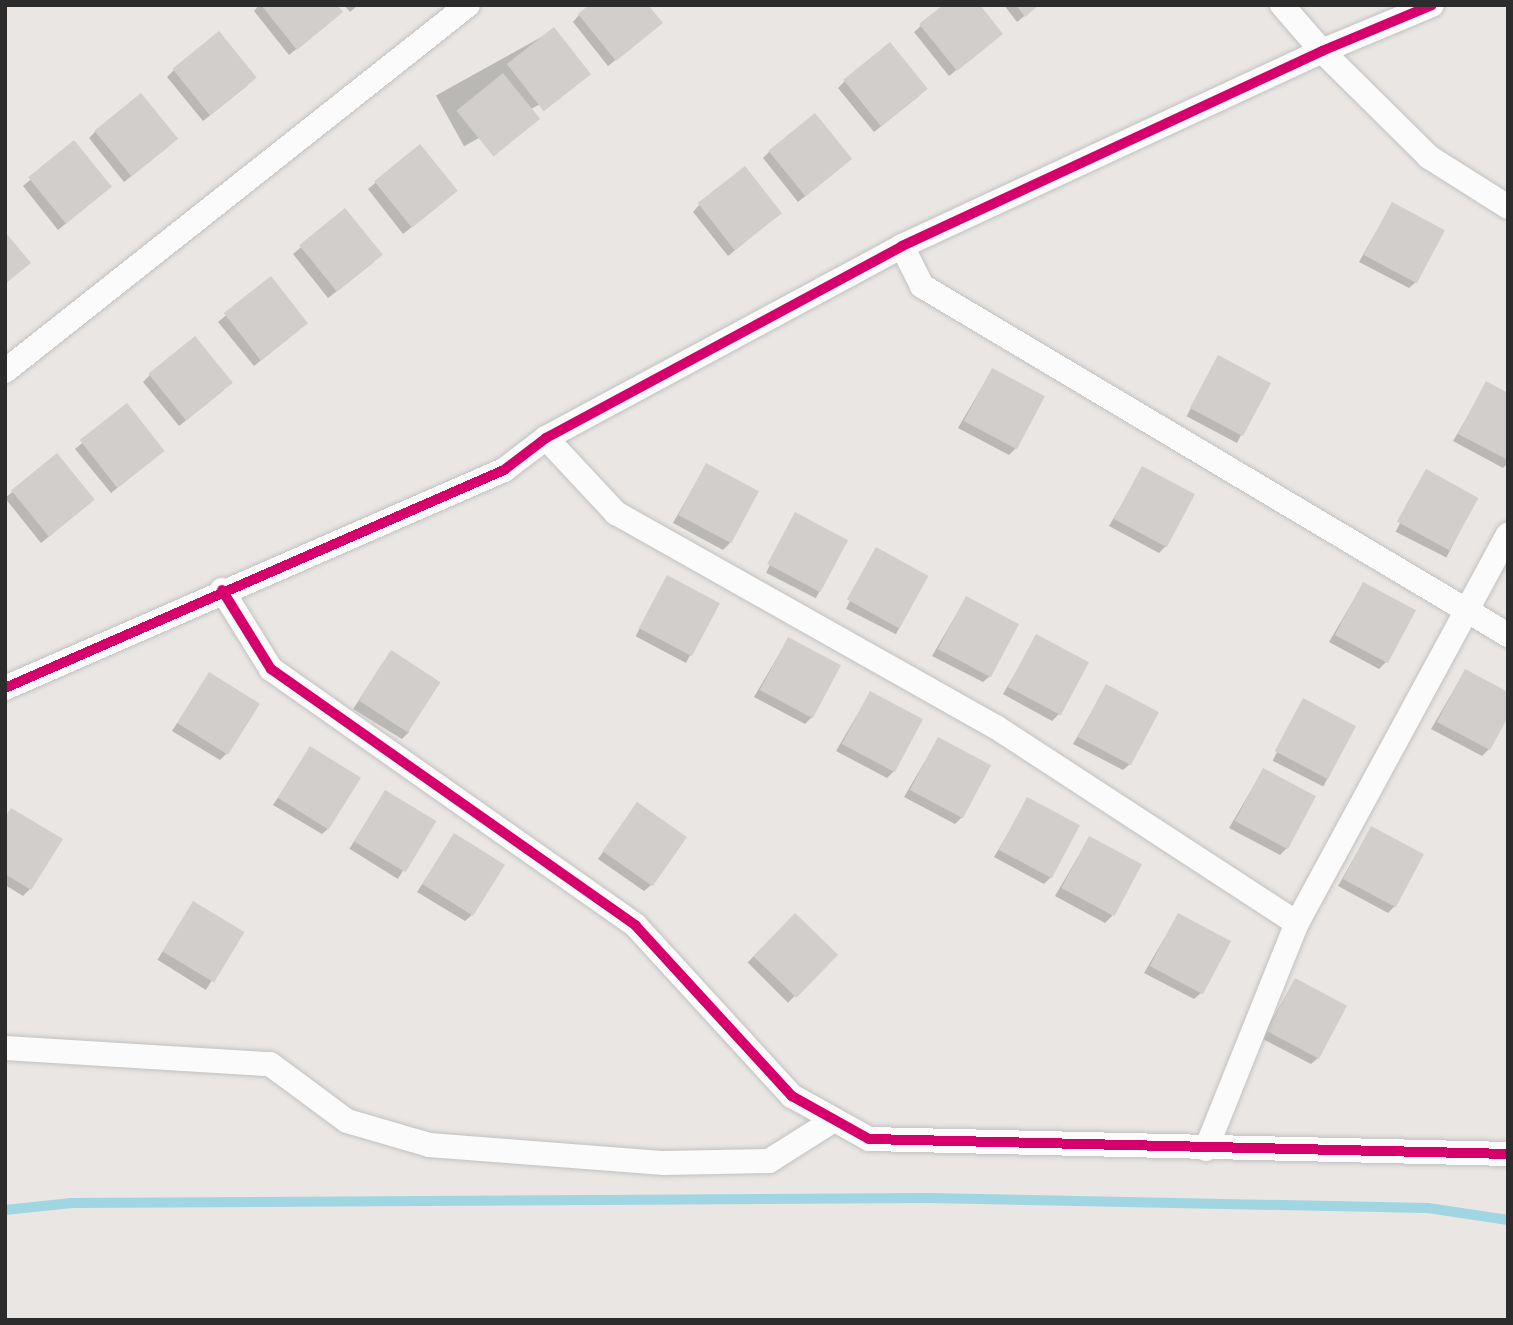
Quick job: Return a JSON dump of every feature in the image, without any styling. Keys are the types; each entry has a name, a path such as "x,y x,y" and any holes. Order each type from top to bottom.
{"street":[{"path":"5,371 468,5"},
{"path":"1282,5 1322,51 1429,157 1508,207"},
{"path":"5,688 222,590 503,470 546,438 902,246 1322,51 1432,5"},
{"path":"902,246 922,286 1508,635"},
{"path":"546,438 616,513 996,727 1297,923"},
{"path":"1206,1149 1297,923 1508,535"},
{"path":"222,590 271,669 636,926 792,1097 869,1139 1508,1154"},
{"path":"5,1048 270,1064 347,1121 429,1145 664,1163 769,1161 834,1120"}],"building":[{"path":"261,5 337,5 343,12 297,50"},
{"path":"589,5 648,5 663,23 616,61 578,14"},
{"path":"943,5 980,5 1003,34 957,71 919,24"},
{"path":"1016,5 1039,5 1025,17"},
{"path":"554,27 591,74 544,111 507,64"},
{"path":"219,31 257,78 210,115 172,69"},
{"path":"890,42 928,89 881,126 843,80"},
{"path":"503,73 540,119 494,157 456,111"},
{"path":"141,93 178,139 132,177 94,131"},
{"path":"815,113 852,159 806,197 768,151"},
{"path":"74,140 112,187 66,224 28,177"},
{"path":"420,144 458,191 412,228 374,181"},
{"path":"745,166 782,213 735,250 698,203"},
{"path":"1392,202 1445,230 1417,283 1364,255"},
{"path":"345,208 383,255 337,292 299,245"},
{"path":"5,232 31,263 5,284"},
{"path":"271,276 308,323 261,360 224,313"},
{"path":"195,336 233,383 186,420 148,374"},
{"path":"1218,355 1271,383 1243,436 1190,408"},
{"path":"992,368 1045,396 1017,449 964,421"},
{"path":"1486,381 1508,393 1508,460 1458,434"},
{"path":"127,403 165,451 117,488 80,440"},
{"path":"57,453 95,500 49,537 11,490"},
{"path":"706,463 759,491 731,543 678,515"},
{"path":"1142,466 1195,494 1167,547 1114,519"},
{"path":"1426,469 1478,498 1449,551 1397,521"},
{"path":"795,512 848,540 820,592 767,564"},
{"path":"876,547 928,576 899,629 847,599"},
{"path":"667,575 720,603 692,656 639,628"},
{"path":"1363,582 1416,610 1388,663 1335,635"},
{"path":"966,596 1019,624 991,677 938,649"},
{"path":"1036,634 1089,662 1061,715 1008,687"},
{"path":"788,637 841,665 813,718 760,690"},
{"path":"391,650 440,682 408,732 358,700"},
{"path":"1465,669 1508,692 1508,717 1490,750 1437,722"},
{"path":"209,672 260,704 228,755 177,723"},
{"path":"1106,684 1159,712 1131,765 1078,737"},
{"path":"870,691 923,719 895,772 842,744"},
{"path":"1303,698 1356,726 1328,779 1275,751"},
{"path":"938,737 991,765 963,818 910,790"},
{"path":"310,746 361,778 329,830 278,798"},
{"path":"1263,768 1316,796 1288,849 1235,821"},
{"path":"385,790 436,821 406,872 354,841"},
{"path":"1027,797 1080,825 1052,878 999,850"},
{"path":"637,802 687,837 653,886 603,851"},
{"path":"11,808 63,839 31,890 5,874 5,817"},
{"path":"1371,826 1424,854 1396,907 1343,879"},
{"path":"454,833 505,865 473,916 422,884"},
{"path":"1089,836 1142,864 1114,916 1061,888"},
{"path":"193,901 244,932 214,982 163,952"},
{"path":"795,913 838,955 796,998 753,956"},
{"path":"1178,913 1231,941 1203,994 1150,966"},
{"path":"1295,978 1347,1006 1319,1059 1267,1031"}],"waterway":[{"path":"5,1210 72,1203 928,1198 1428,1208 1508,1220"}],"cycle path":[{"path":"5,688 504,470 546,438 902,246 1322,51 1432,5"},
{"path":"222,590 271,669 636,926 792,1096 869,1139 1508,1154"}]}
